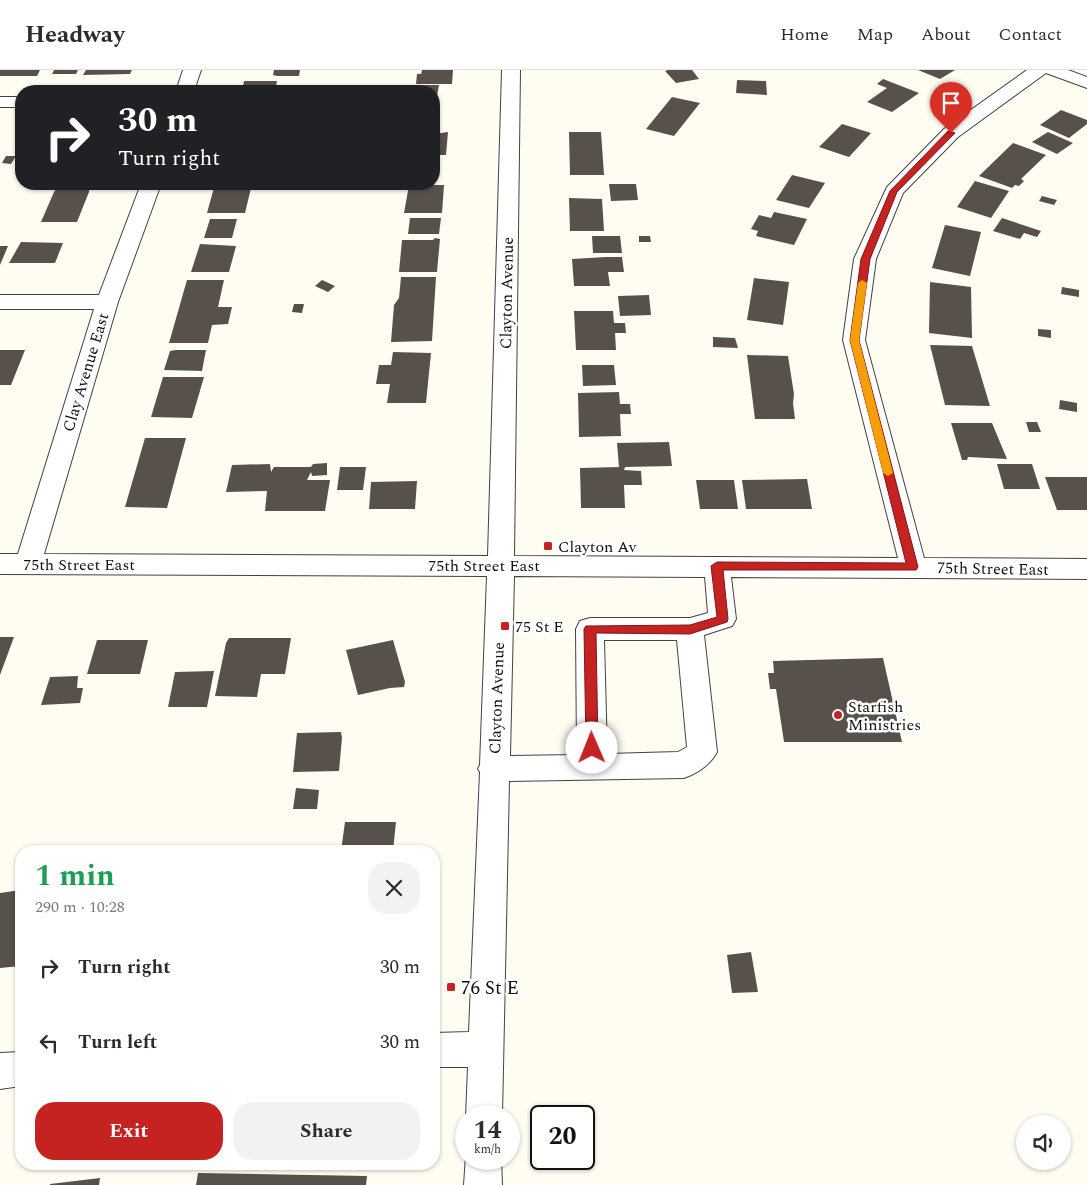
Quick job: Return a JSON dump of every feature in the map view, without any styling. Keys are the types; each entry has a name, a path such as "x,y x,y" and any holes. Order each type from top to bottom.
{"street":[{"path":"187,85 192,70"},
{"name":"Clayton Avenue","path":"484,1105 484,1049 500,565 511,70"},
{"path":"912,567 854,340 865,259 894,191 951,133 1039,70"},
{"path":"1052,70 1087,83"},
{"path":"0,102 15,102"},
{"name":"Clay Avenue East","path":"28,564 106,302 148,190"},
{"path":"0,302 106,302"},
{"name":"75th Street East","path":"0,564 1087,569"},
{"path":"592,767 590,629 690,629 722,619 717,566"},
{"path":"493,769 684,765 702,752 690,629"},
{"path":"440,1050 484,1049"},
{"path":"0,1071 15,1069"},
{"path":"483,1170 483,1185"}],"building":[{"path":"0,70 40,70 37,76 0,76"},
{"path":"54,70 78,70 76,74 52,74"},
{"path":"86,70 132,70 130,74 83,75"},
{"path":"274,70 300,70 299,76 277,76 273,75"},
{"path":"422,70 453,70 452,84 416,84 417,74 421,74"},
{"path":"692,70 699,79 676,83 665,71"},
{"path":"918,70 955,70 940,79"},
{"path":"883,79 919,93 892,112 867,102 887,88 877,84"},
{"path":"737,80 766,81 767,95 736,93"},
{"path":"244,81 277,81 276,85 243,85"},
{"path":"672,97 700,103 674,136 646,129"},
{"path":"1061,110 1087,120 1087,124 1069,138 1040,125"},
{"path":"842,124 871,133 849,157 819,147"},
{"path":"448,132 446,155 440,155 440,133"},
{"path":"569,132 601,132 604,175 570,175"},
{"path":"1048,132 1073,143 1057,154 1032,142"},
{"path":"1013,143 1046,155 1021,179 1024,181 1019,186 1015,185 1012,188 979,176"},
{"path":"6,156 15,156 11,164 2,163"},
{"path":"792,175 825,183 809,208 776,200"},
{"path":"975,181 1009,191 991,218 957,207"},
{"path":"609,184 636,184 638,200 611,201"},
{"path":"440,185 444,185 442,213 404,213 408,190 440,190"},
{"path":"56,190 89,190 77,222 41,222"},
{"path":"213,190 251,190 245,213 207,213"},
{"path":"1042,196 1057,200 1054,205 1039,201"},
{"path":"569,198 602,199 604,231 570,231"},
{"path":"774,212 807,219 794,245 756,236 758,231 751,229 759,215 771,218"},
{"path":"410,218 441,218 439,234 408,234"},
{"path":"1002,218 1041,231 1037,237 1024,233 1020,239 993,231"},
{"path":"210,219 237,219 232,238 204,238"},
{"path":"945,225 981,232 970,276 932,268"},
{"path":"592,236 620,236 622,253 593,253"},
{"path":"639,236 650,236 651,242 639,242"},
{"path":"435,238 440,239 437,272 399,272 402,240 433,240"},
{"path":"21,242 63,243 55,263 9,263"},
{"path":"200,244 236,246 229,272 191,272"},
{"path":"0,246 8,246 0,265"},
{"path":"622,257 624,272 608,272 610,286 574,286 572,259"},
{"path":"401,277 436,277 432,341 391,342 394,305 399,298"},
{"path":"754,278 789,282 783,325 747,320"},
{"path":"187,280 224,280 218,307 232,307 228,324 212,325 208,343 169,343"},
{"path":"322,280 335,286 328,292 315,286"},
{"path":"930,282 971,287 972,338 929,333"},
{"path":"1062,287 1079,290 1079,297 1061,294"},
{"path":"649,295 651,315 620,316 618,296"},
{"path":"294,304 304,304 302,313 292,312"},
{"path":"574,311 613,311 614,323 625,323 626,333 615,333 616,350 576,350"},
{"path":"1038,329 1051,330 1051,338 1038,336"},
{"path":"713,337 735,338 738,348 713,347"},
{"path":"930,345 972,346 990,406 945,405"},
{"path":"0,350 25,350 11,385 0,385"},
{"path":"206,350 202,371 164,370 170,351"},
{"path":"393,352 431,353 426,403 387,403 390,384 376,384 379,365 391,365"},
{"path":"747,355 788,356 794,394 795,419 755,419"},
{"path":"582,365 614,365 616,385 583,386"},
{"path":"163,377 204,377 192,418 151,417"},
{"path":"619,392 620,404 630,404 631,414 620,414 621,436 579,437 578,393"},
{"path":"1060,400 1077,403 1077,412 1059,409"},
{"path":"1026,422 1037,422 1041,432 1029,432"},
{"path":"951,423 992,423 1007,459 968,457 967,460 962,460"},
{"path":"145,438 186,438 167,508 125,507"},
{"path":"669,442 672,466 625,467 624,470 641,471 642,485 624,485 625,508 581,508 580,468 619,467 617,443"},
{"path":"327,463 327,475 312,476 311,472 307,480 330,480 325,511 265,511 267,491 226,492 232,465 270,464 271,472 274,467 311,467 313,464"},
{"path":"997,464 1032,464 1040,489 1004,489"},
{"path":"340,467 366,467 363,490 337,490"},
{"path":"1045,477 1087,477 1087,510 1057,510"},
{"path":"807,479 812,509 746,509 742,480"},
{"path":"696,480 734,480 738,509 700,509"},
{"path":"417,481 415,509 369,509 371,482"},
{"path":"0,637 14,637 0,675"},
{"path":"229,638 291,638 285,674 261,674 257,697 215,696 226,643"},
{"path":"97,640 148,640 140,674 87,674"},
{"path":"393,640 405,682 404,687 358,695 346,650"},
{"name":"Starfish Ministries","path":"883,658 902,742 784,742 776,689 770,689 768,673 774,673 773,661"},
{"path":"214,671 207,707 168,707 175,672"},
{"path":"78,676 77,688 83,688 80,703 41,705 50,677"},
{"path":"341,732 339,771 293,772 297,733"},
{"path":"296,788 319,790 317,809 293,809"},
{"path":"345,822 396,822 394,845 342,845"},
{"path":"15,891 15,967 0,968 0,893"},
{"path":"751,952 758,992 732,993 727,955"},
{"path":"198,1173 367,1176 366,1185 196,1185"},
{"path":"100,1178 99,1185 50,1185 50,1184"}],"slow traffic":[{"path":"862,283 854,340 888,473"}],"place":[{"name":"Clayton Av","path":"548,546"},
{"name":"75 St E","path":"505,626"},
{"name":"Starfish Ministries","path":"838,715"},
{"name":"76 St E","path":"451,987"}],"route":[{"path":"592,748 590,629 690,629 722,619 717,566 912,567 854,340 865,259 894,191 951,133"}]}
